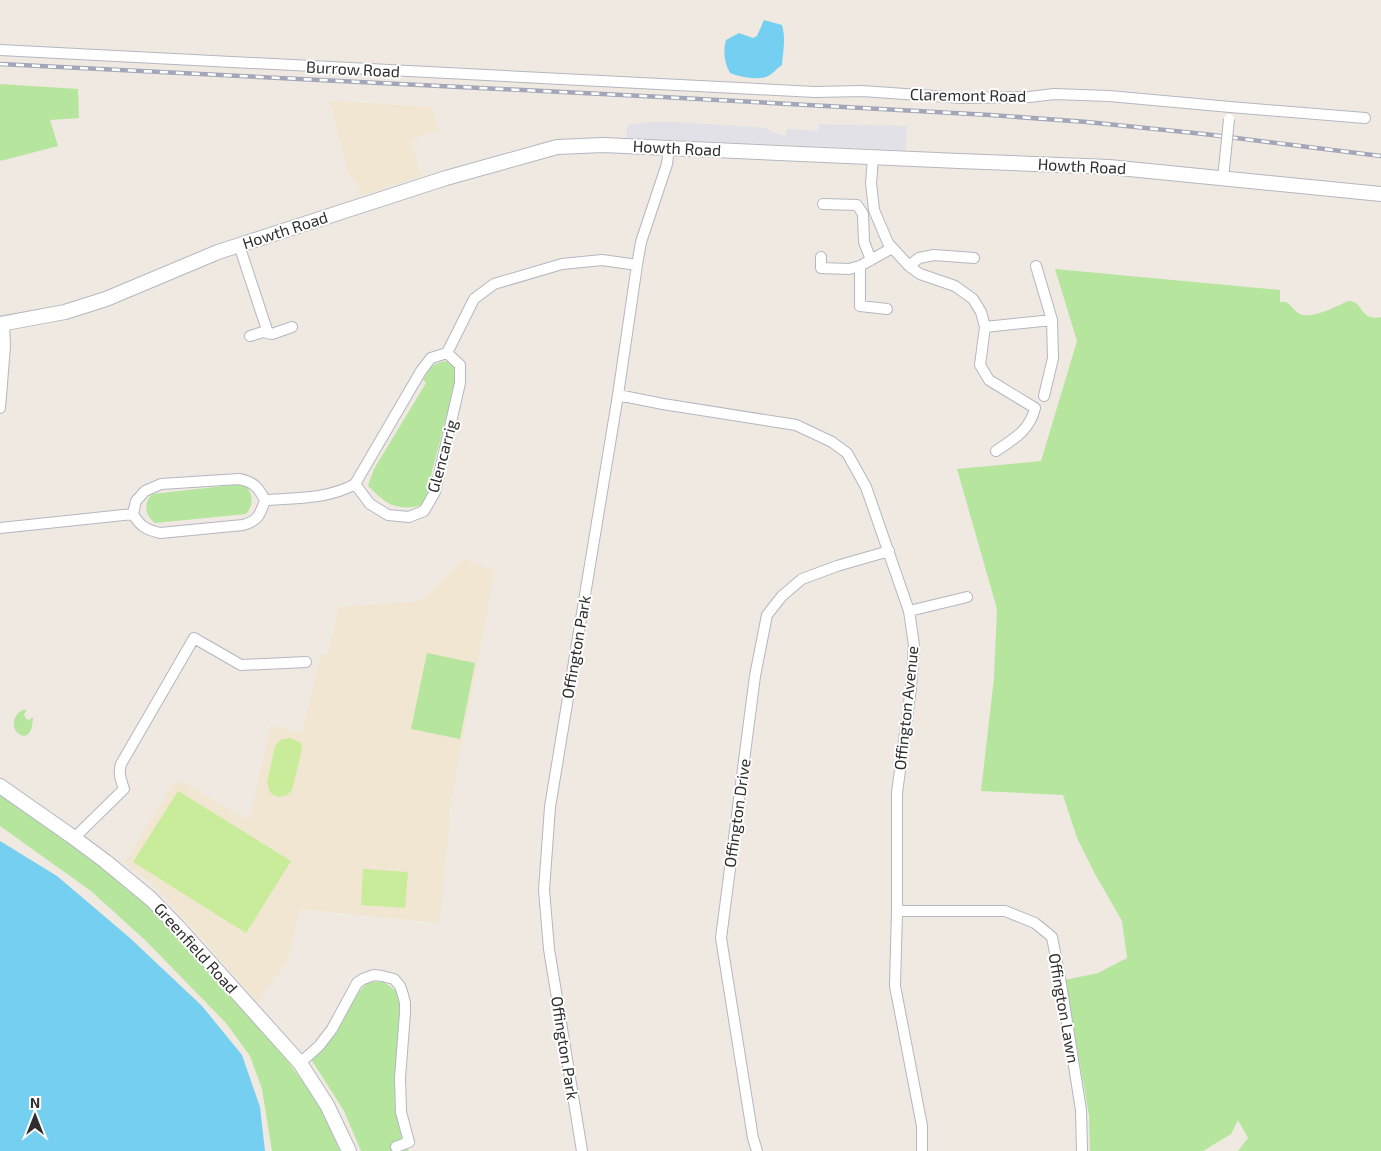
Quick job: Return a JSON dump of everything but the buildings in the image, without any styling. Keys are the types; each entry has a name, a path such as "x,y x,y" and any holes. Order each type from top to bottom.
{"main road":[{"name":"Howth Road","path":"2,323 65,312 106,299 218,252 446,178 558,147 603,145 1109,167 1381,194"},
{"name":"Greenfield Road","path":"0,786 74,838 151,899 300,1063 327,1104 349,1151"}],"street":[{"name":"Burrow Road","path":"0,50 707,87"},
{"name":"Claremont Road","path":"707,87 816,92 862,91 962,98 1030,97 1054,94 1109,96 1365,118"},
{"path":"1223,177 1230,107"},
{"name":"Offington Park","path":"582,1151 549,949 544,890 550,807 618,395 641,242 667,164 670,148"},
{"path":"873,158 874,210 888,243 909,266 920,274 955,286 973,299 981,312 986,327 980,365 988,380 1035,408 1033,417 1018,437 996,451"},
{"path":"823,204 857,205 863,214 864,242 871,260"},
{"path":"239,245 268,333"},
{"path":"821,258 822,268 849,269 860,266 892,248"},
{"path":"909,266 918,258 934,255 974,258"},
{"path":"265,500 320,496 343,491 355,484 421,371 431,358 447,352 474,299 494,284 562,264 602,260 637,265"},
{"path":"860,266 860,306 887,309"},
{"path":"1036,266 1052,320 1053,358 1044,396"},
{"path":"986,327 1052,320"},
{"path":"0,408 5,346 2,323"},
{"path":"250,336 263,332 272,334 292,327"},
{"name":"Glencarrig","path":"355,484 370,504 388,515 408,517 424,511 435,492 460,383 460,365 447,352"},
{"name":"Offington Avenue","path":"618,395 662,404 796,425 832,442 847,453 866,487 909,610 914,645 911,688 897,793 895,986 922,1126 922,1151"},
{"path":"239,479 249,481 259,489 265,500 254,522 242,525 160,533 148,530 139,524 133,514 136,501 146,491 161,484 239,479"},
{"path":"0,528 133,514"},
{"name":"Offington Drive","path":"757,1151 721,938 755,676 767,615 782,596 802,579 837,566 889,551"},
{"path":"909,610 966,598"},
{"path":"74,838 124,789 119,771 121,764 194,638 241,665 306,662"},
{"name":"Offington Lawn","path":"897,911 1004,911 1035,923 1052,937 1081,1110 1082,1151"},
{"path":"300,1063 319,1046 332,1029 357,984 363,979 374,975 394,980 400,986 405,1003 400,1078 401,1112 409,1142 396,1147"}],"shaded area":[{"path":"330,101 432,107 438,130 411,140 421,176 361,196 357,184 349,176"},
{"path":"649,122 767,128 771,132 786,136 787,129 818,131 819,124 907,126 906,150 626,138 627,125"},
{"path":"464,559 495,571 451,800 440,923 300,909 288,959 258,1002 153,884 124,863 174,783 181,781 249,821 271,725 302,733 321,654 328,655 339,607 422,601"}],"green space":[{"path":"0,84 78,89 79,118 50,120 58,146 0,161"},
{"path":"1055,269 1280,290 1280,302 1286,302 1303,315 1323,312 1348,301 1357,304 1369,316 1374,318 1381,317 1381,1151 1238,1151 1248,1138 1238,1120 1231,1134 1203,1151 1090,1151 1089,1115 1065,980 1098,973 1127,958 1122,921 1077,838 1063,795 981,791 994,678 997,609 957,469 1041,461 1077,341"},
{"path":"446,361 456,367 458,373 427,497 421,506 404,507 392,505 368,486 374,469 426,383 423,380 428,372 434,365"},
{"path":"243,484 249,490 252,498 251,506 246,514 155,523 147,513 146,505 152,494"},
{"path":"427,653 475,663 460,739 411,729"},
{"path":"23,710 27,710 24,714 26,719 30,720 33,718 30,732 24,736 19,734 14,728 16,716"},
{"path":"290,738 301,743 302,750 292,790 287,795 279,797 270,792 267,782 275,747 280,740"},
{"path":"178,791 291,861 246,933 133,862"},
{"path":"0,793 111,875 156,912 281,1052 321,1107 340,1151 272,1151 262,1089 250,1056 226,1023 146,941 91,891 0,826"},
{"path":"363,869 408,872 405,908 361,905"},
{"path":"368,982 384,982 396,991 401,1011 395,1098 401,1135 409,1151 361,1151 344,1111 311,1059 355,996"}],"water":[{"path":"764,20 782,25 784,40 782,65 770,75 760,78 744,77 730,73 725,57 726,40 739,33 753,38 757,36"},
{"path":"0,841 57,876 130,938 202,1006 242,1055 260,1107 265,1151 0,1151"}],"railway":[{"path":"0,64 990,115 1087,122 1204,134 1381,156"}]}
